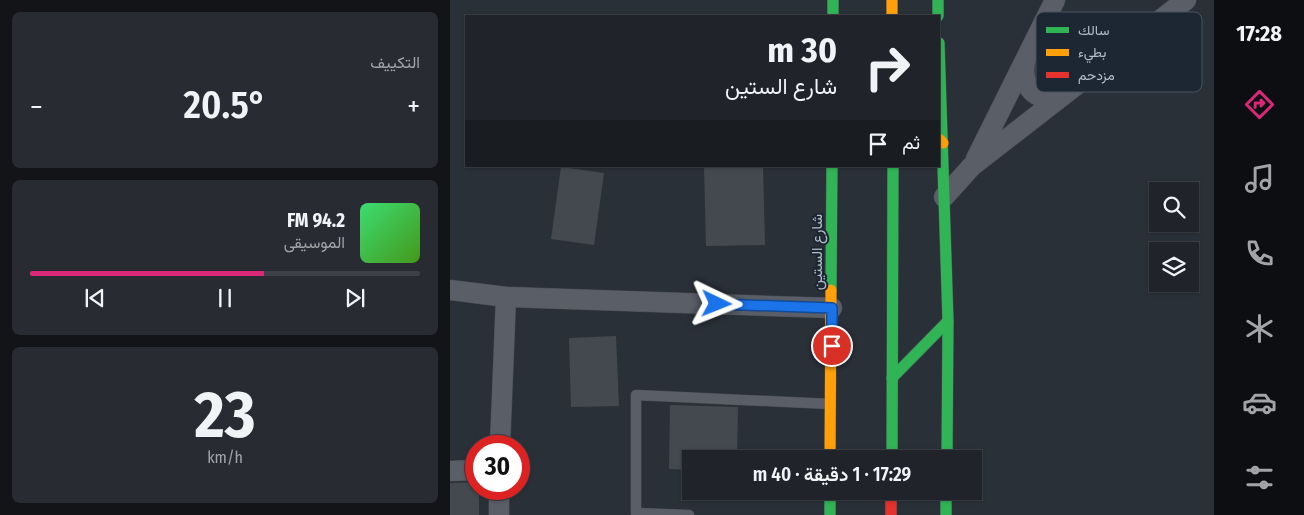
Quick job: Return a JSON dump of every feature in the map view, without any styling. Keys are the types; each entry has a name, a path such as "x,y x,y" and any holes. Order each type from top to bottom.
{"main road":[{"path":"833,0 833,15"},
{"path":"892,0 892,15"},
{"path":"938,0 938,15"},
{"path":"940,92 948,321 947,450"},
{"name":"شارع الستين","path":"830,450 832,167"},
{"path":"892,167 892,450"},
{"path":"892,378 948,321"},
{"path":"830,500 830,515"},
{"path":"891,515 892,500"},
{"path":"946,500 946,515"}],"street":[{"path":"1050,12 1056,0"},
{"path":"1170,12 1186,0"},
{"path":"972,166 1036,40"},
{"path":"1025,62 1023,72 1025,81 1030,90 1038,96 1058,97 1066,92"},
{"path":"944,197 972,166 1066,92"},
{"path":"450,290 506,297 832,308"},
{"path":"500,435 506,297"},
{"path":"450,471 465,470"},
{"path":"499,500 499,515"}],"lane":[{"path":"689,515 636,513 636,395 831,404"}],"building":[{"path":"561,167 604,173 594,245 551,239"},
{"path":"704,167 763,167 765,245 706,246"},
{"path":"616,336 619,406 571,407 569,338"},
{"path":"670,405 738,407 737,450 682,450 682,470 669,469"},
{"path":"465,482 465,500 479,500 479,515 450,515 450,483"}],"traffic: fast":[{"path":"833,0 833,15"},
{"path":"938,0 938,15"},
{"path":"940,74 948,321 947,450"},
{"path":"831,290 832,167"},
{"path":"892,450 893,167"},
{"path":"892,378 948,321"},
{"path":"830,500 830,515"},
{"path":"946,500 946,515"}],"traffic: slow":[{"path":"892,0 892,15"},
{"path":"940,140 943,143"},
{"path":"830,450 831,290"}],"traffic: jam":[{"path":"891,500 891,515"}],"route":[{"path":"717,304 832,308 832,346"}]}
